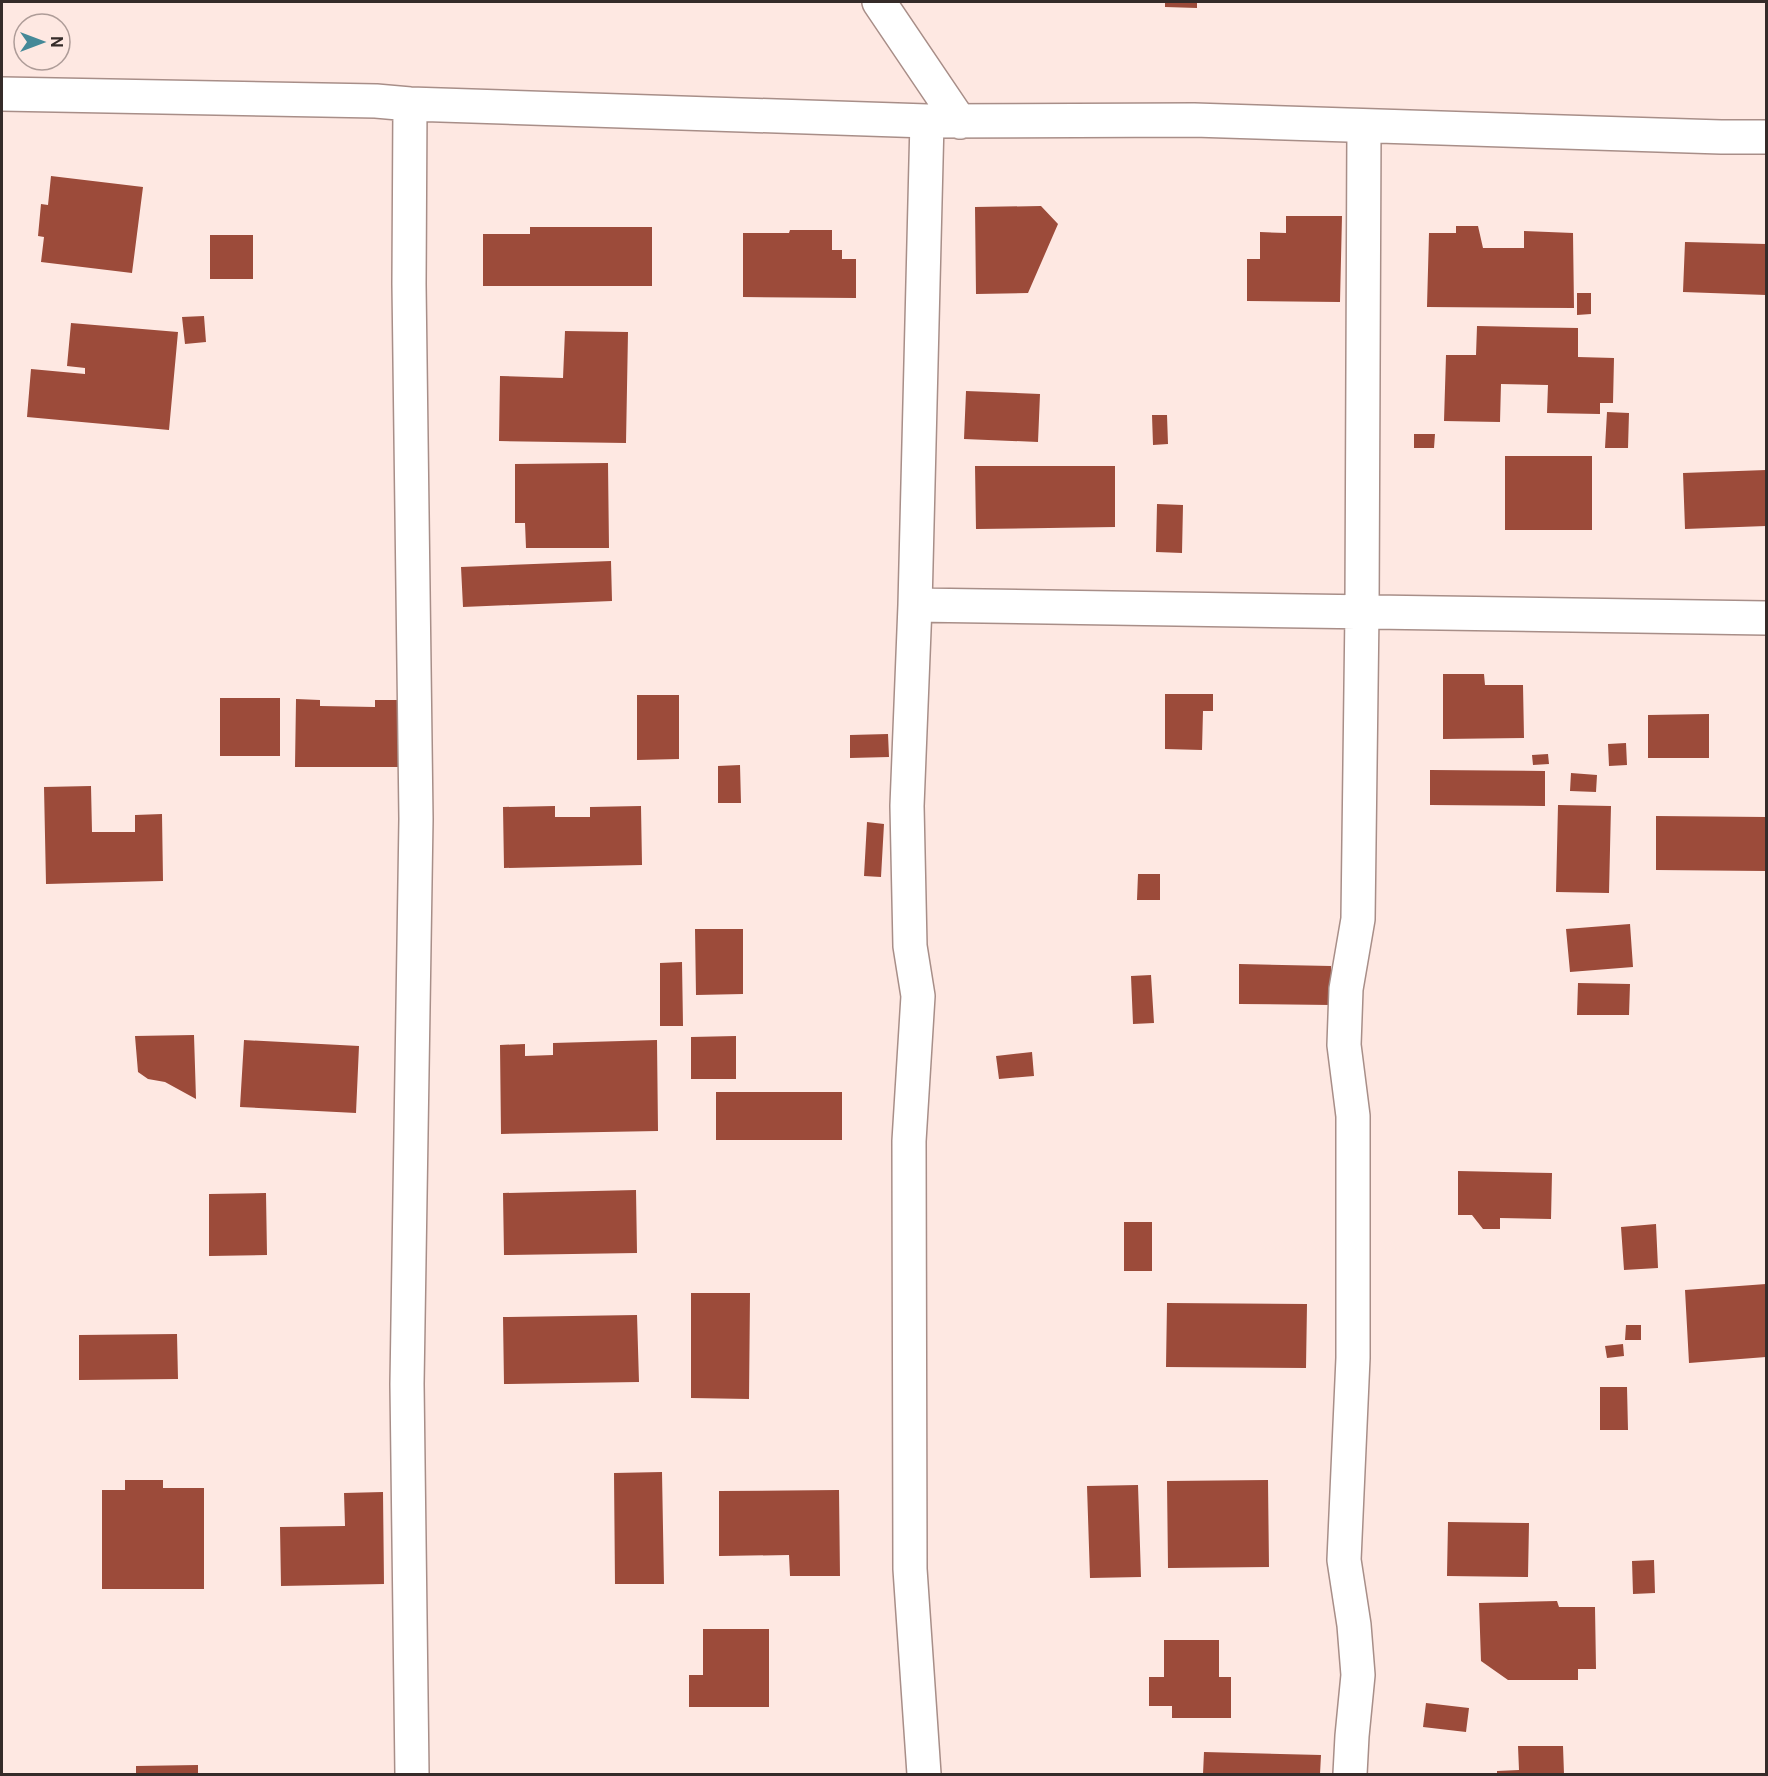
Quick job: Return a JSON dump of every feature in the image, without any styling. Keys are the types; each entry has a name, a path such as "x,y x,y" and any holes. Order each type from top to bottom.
{"street":[{"path":"879,2 960,122"},
{"path":"2,94 376,101 960,122 1194,120 1364,127 1767,137"},
{"path":"410,104 409,284 416,807 407,1384 412,1774"},
{"path":"924,1774 910,1569 909,1141 918,996 910,946 907,806 915,605 927,121"},
{"path":"1350,1774 1358,1675 1354,1625 1344,1560 1353,1358 1353,1116 1344,1045 1346,988 1358,919 1364,127"},
{"path":"915,605 1767,618"}],"building":[{"path":"1165,2 1197,2 1197,8 1165,7"},
{"path":"51,176 143,187 132,273 41,262 44,237 38,236 41,204 48,205"},
{"path":"1041,206 1058,224 1028,293 976,294 975,207"},
{"path":"1286,216 1342,216 1340,302 1247,301 1247,259 1260,259 1260,232 1286,233"},
{"path":"1456,226 1478,226 1483,248 1524,248 1524,231 1573,233 1574,308 1427,307 1429,233 1456,233"},
{"path":"530,227 652,227 652,286 483,286 483,234 530,234"},
{"path":"790,230 832,230 832,250 842,250 842,259 856,259 856,298 743,297 743,233 789,233"},
{"path":"210,235 253,235 253,279 210,279"},
{"path":"1685,242 1766,244 1766,295 1683,292"},
{"path":"1577,293 1591,293 1591,314 1577,315"},
{"path":"204,316 206,342 185,344 182,317"},
{"path":"71,323 178,332 169,430 27,417 31,369 85,374 85,368 67,366"},
{"path":"1477,326 1578,328 1578,357 1614,358 1613,403 1600,403 1600,414 1547,413 1548,385 1501,384 1500,422 1444,421 1446,355 1476,355"},
{"path":"565,331 628,332 626,443 499,441 500,376 563,378"},
{"path":"966,391 1040,394 1038,442 964,439"},
{"path":"1607,412 1629,413 1628,448 1605,448"},
{"path":"1152,415 1167,415 1168,444 1153,445"},
{"path":"1414,434 1435,434 1434,448 1414,448"},
{"path":"1505,456 1592,456 1592,530 1505,530"},
{"path":"608,463 609,548 526,548 525,523 515,523 515,464"},
{"path":"975,466 1115,466 1115,527 976,529"},
{"path":"1766,470 1766,526 1685,529 1683,473"},
{"path":"1157,504 1183,505 1182,553 1156,552"},
{"path":"611,561 612,601 463,607 461,567"},
{"path":"1443,674 1484,674 1485,685 1523,685 1524,738 1443,739"},
{"path":"1165,694 1213,694 1213,711 1203,711 1202,750 1165,749"},
{"path":"637,695 679,695 679,759 637,760"},
{"path":"220,698 280,698 280,756 220,756"},
{"path":"296,699 320,700 320,706 375,707 375,700 399,700 399,767 295,767"},
{"path":"1709,714 1709,758 1648,758 1648,715"},
{"path":"888,734 889,757 850,758 850,735"},
{"path":"1626,743 1627,765 1609,766 1608,744"},
{"path":"1548,754 1549,764 1533,765 1532,755"},
{"path":"740,765 741,803 718,803 718,766"},
{"path":"1430,770 1545,771 1545,806 1430,805"},
{"path":"1571,773 1597,775 1596,792 1570,791"},
{"path":"91,786 92,832 135,832 135,815 162,814 163,881 46,884 44,787"},
{"path":"1558,805 1611,806 1609,893 1556,892"},
{"path":"555,806 555,817 590,817 590,807 641,806 642,865 504,868 503,807"},
{"path":"1656,816 1766,817 1766,871 1656,870"},
{"path":"867,822 884,824 881,877 864,876"},
{"path":"1138,874 1160,874 1160,900 1137,900"},
{"path":"1630,924 1633,967 1570,972 1566,929"},
{"path":"695,929 743,929 743,994 696,995"},
{"path":"682,962 683,1026 660,1026 660,963"},
{"path":"1239,964 1331,966 1331,1005 1239,1004"},
{"path":"1151,975 1154,1023 1133,1024 1131,976"},
{"path":"1578,983 1630,984 1629,1015 1577,1015"},
{"path":"194,1035 196,1099 165,1082 148,1079 138,1072 135,1036"},
{"path":"736,1036 736,1079 691,1079 691,1037"},
{"path":"244,1040 359,1046 356,1113 240,1107"},
{"path":"657,1040 658,1131 501,1134 500,1045 525,1044 525,1056 553,1055 553,1043"},
{"path":"1032,1052 1034,1076 999,1079 996,1056"},
{"path":"716,1092 842,1092 842,1140 716,1140"},
{"path":"1458,1171 1552,1173 1551,1219 1500,1218 1500,1229 1483,1229 1472,1215 1458,1215"},
{"path":"636,1190 637,1253 504,1255 503,1193"},
{"path":"266,1193 267,1255 209,1256 209,1194"},
{"path":"1124,1222 1152,1222 1152,1271 1124,1271"},
{"path":"1656,1224 1658,1268 1624,1270 1621,1227"},
{"path":"1766,1284 1766,1357 1689,1363 1685,1290"},
{"path":"691,1293 750,1293 749,1399 691,1398"},
{"path":"1167,1303 1307,1304 1306,1368 1166,1367"},
{"path":"637,1315 639,1382 504,1384 503,1317"},
{"path":"1626,1325 1641,1325 1641,1340 1625,1340"},
{"path":"177,1334 178,1379 79,1380 79,1335"},
{"path":"1623,1344 1624,1356 1607,1358 1605,1346"},
{"path":"1600,1387 1627,1387 1628,1430 1600,1430"},
{"path":"662,1472 664,1584 615,1584 614,1473"},
{"path":"125,1480 163,1480 163,1488 204,1488 204,1589 102,1589 102,1490 125,1490"},
{"path":"1268,1480 1269,1567 1168,1568 1167,1481"},
{"path":"1138,1485 1141,1577 1090,1578 1087,1486"},
{"path":"839,1490 840,1576 790,1576 789,1555 719,1556 719,1491"},
{"path":"383,1492 384,1584 281,1586 280,1527 345,1526 344,1493"},
{"path":"1448,1522 1529,1523 1528,1577 1447,1576"},
{"path":"1654,1560 1655,1593 1633,1594 1632,1561"},
{"path":"1557,1601 1559,1607 1595,1607 1596,1669 1578,1669 1578,1680 1508,1680 1481,1661 1479,1603"},
{"path":"703,1629 769,1629 769,1707 689,1707 689,1675 703,1675"},
{"path":"1164,1640 1219,1640 1219,1677 1231,1677 1231,1718 1172,1718 1172,1706 1149,1706 1149,1677 1164,1677"},
{"path":"1426,1703 1469,1708 1466,1732 1423,1727"},
{"path":"1518,1746 1563,1746 1564,1774 1497,1774 1497,1771 1519,1770"},
{"path":"1204,1752 1321,1755 1320,1774 1203,1774"},
{"path":"198,1765 198,1774 136,1774 136,1766"}]}
